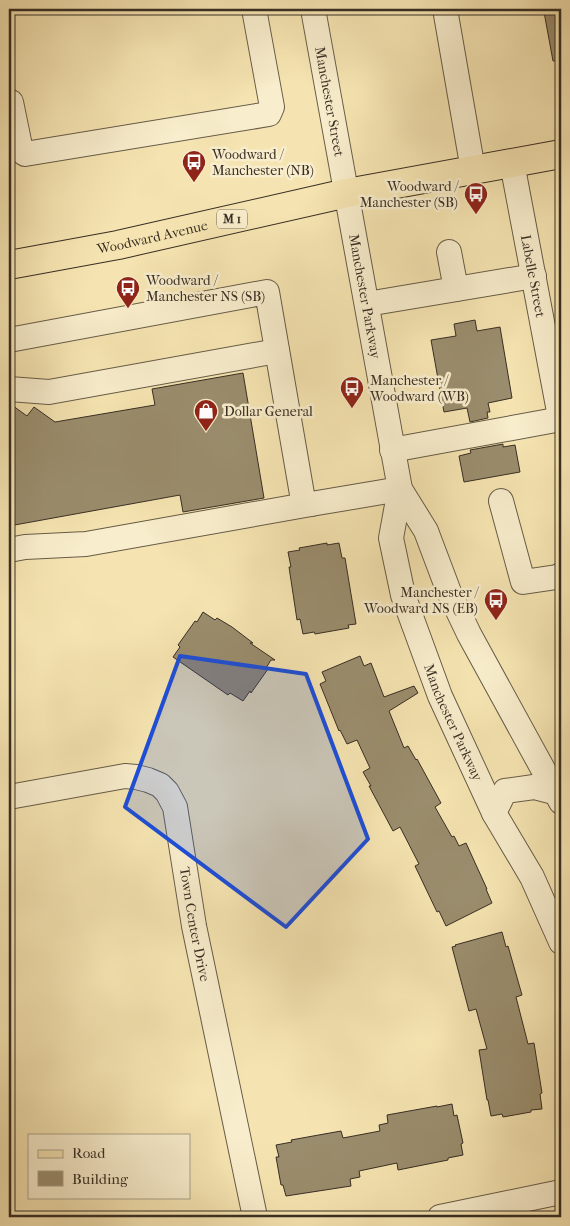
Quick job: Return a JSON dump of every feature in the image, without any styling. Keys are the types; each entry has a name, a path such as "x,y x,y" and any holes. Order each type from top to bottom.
{"main road":[{"name":"Woodward Avenue","path":"9,265 118,245 347,193 561,154"}],"street":[{"path":"9,98 21,151 25,154 269,114 272,107 254,9"},
{"name":"Manchester Street","path":"313,9 347,193"},
{"path":"445,9 473,170"},
{"name":"Labelle Street","path":"512,163 534,276 557,375 561,420"},
{"name":"Manchester Parkway","path":"347,193 400,489 426,531 449,592 469,634 559,798"},
{"path":"450,252 456,289"},
{"path":"367,304 534,276"},
{"path":"9,340 267,292 303,500 311,504"},
{"path":"9,389 49,392 277,351"},
{"path":"392,450 561,420"},
{"path":"9,550 25,547 86,544 400,489"},
{"name":"Manchester Parkway","path":"400,489 391,538 403,595 440,696 494,813 532,876 561,942"},
{"path":"501,501 523,582 561,575"},
{"name":"Town Center Drive","path":"9,797 125,776 148,780 167,792 175,807 194,926 255,1217"},
{"path":"494,813 505,791 534,787 559,798"},
{"path":"440,1217 561,1192"}],"highlighted area":[{"path":"180,656 306,674 368,839 286,927 125,807"}],"building":[{"path":"561,9 561,60 553,61 544,12"},
{"path":"475,320 477,331 500,327 512,398 488,403 490,412 487,412 488,418 470,422 467,408 444,412 431,340 456,336 454,324"},
{"path":"243,373 264,498 183,512 180,495 9,526 9,403 27,416 34,407 55,422 155,405 152,389"},
{"path":"503,444 503,447 515,445 520,472 464,482 459,456 471,453 470,450"},
{"path":"327,543 327,545 339,543 342,558 345,558 356,624 348,625 349,628 315,634 314,632 303,634 300,619 297,620 288,552"},
{"path":"203,612 215,620 217,618 232,627 253,643 250,643 275,660 271,660 266,668 268,669 243,701 230,693 228,695 173,657 180,647 178,645"},
{"path":"360,656 364,666 371,663 384,697 414,686 418,693 389,711 404,748 408,746 417,759 441,803 435,807 452,837 454,836 459,846 466,843 492,903 446,926 439,911 437,912 415,866 419,864 400,827 393,831 369,786 371,786 363,772 370,768 357,740 347,744 339,731 320,684 326,681 322,672"},
{"path":"502,932 522,995 516,997 528,1044 534,1043 542,1093 540,1094 542,1109 503,1117 502,1114 491,1116 479,1050 487,1049 476,1009 469,1011 452,947"},
{"path":"452,1104 454,1116 457,1115 463,1143 461,1144 463,1155 398,1170 397,1163 359,1171 360,1177 350,1179 351,1186 286,1196 283,1185 281,1185 276,1145 292,1142 291,1140 341,1131 343,1138 380,1131 379,1125 388,1123 387,1115"}],"place":[{"name":"Woodward / Manchester (NB)","path":"194,183"},
{"name":"Woodward / Manchester (SB)","path":"476,215"},
{"name":"Woodward / Manchester NS (SB)","path":"128,309"},
{"name":"Manchester / Woodward (WB)","path":"352,409"},
{"name":"Dollar General","path":"206,432"},
{"name":"Manchester / Woodward NS (EB)","path":"496,621"}]}
